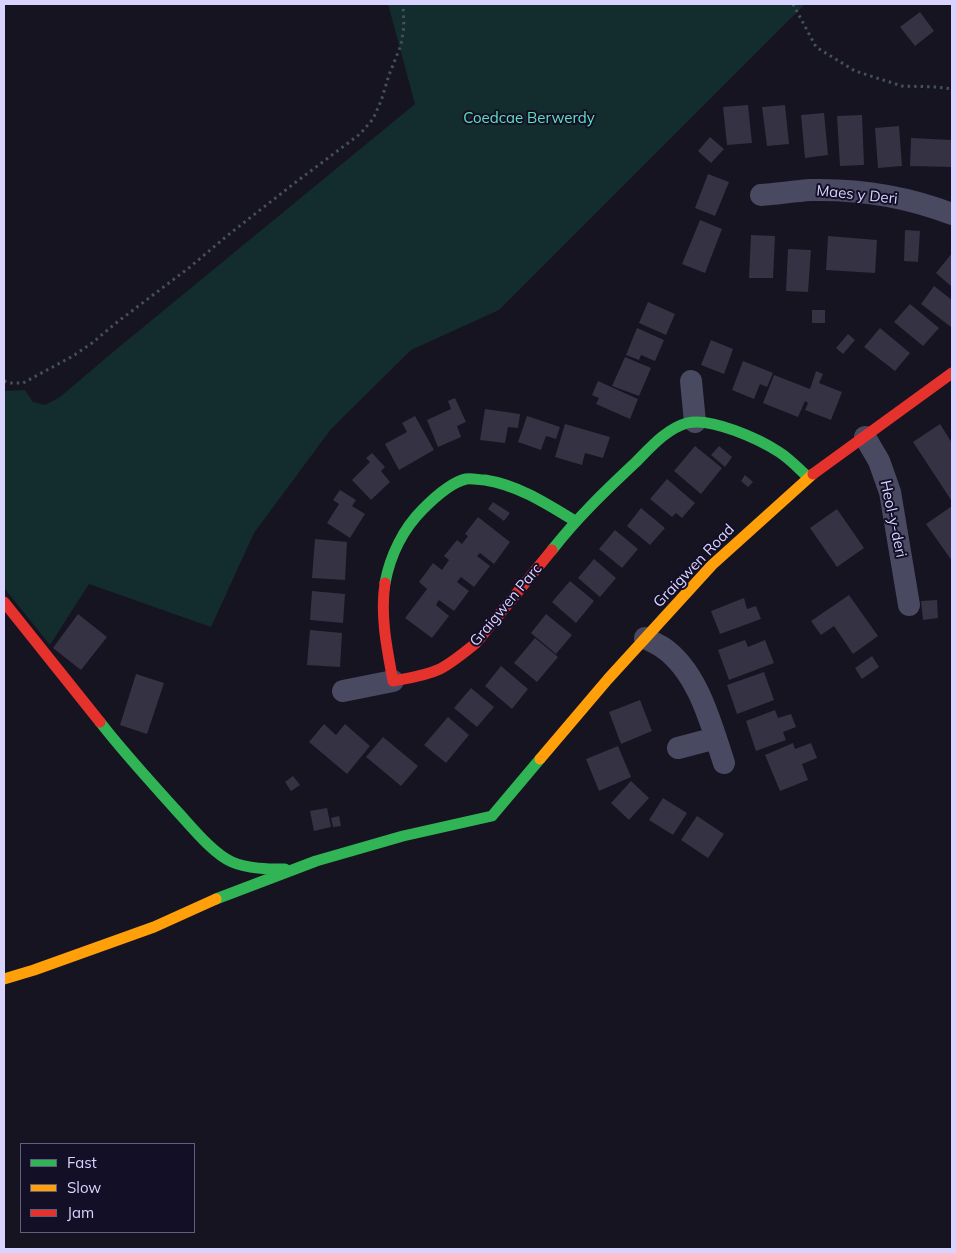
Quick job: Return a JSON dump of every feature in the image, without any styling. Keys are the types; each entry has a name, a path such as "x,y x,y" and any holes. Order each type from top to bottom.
{"street":[{"name":"Maes y Deri","path":"761,195 811,190 851,191 902,199 952,214"},
{"name":"Graigwen Road","path":"292,869 403,836 492,816 608,679 712,565 808,477 952,373"},
{"path":"691,381 695,422"},
{"name":"Graigwen Parc","path":"393,682 439,670 459,658 476,643 576,521 665,435 682,424 705,422 718,424 755,439 779,452 808,477"},
{"name":"Heol-y-deri","path":"865,437 879,461 890,492 909,605"},
{"path":"343,691 393,682 385,643 383,618 383,592 387,572 393,553 422,508 447,489 466,480 484,480 510,486 576,521"},
{"path":"4,602 118,744 198,834 229,862 235,873 234,882 228,894"},
{"path":"645,638 663,648 681,664 698,690 724,763"},
{"path":"678,748 716,738"},
{"path":"229,862 250,867 292,869"},
{"path":"4,979 34,970 154,926 292,869"}],"path":[{"path":"4,381 23,383 73,356 360,134 373,119 401,45 404,26 403,4"},
{"path":"793,4 816,47 855,72 902,86 952,89"}],"green space":[{"name":"Coedcae Berwerdy","path":"388,4 805,4 499,310 411,350 331,429 254,533 211,627 89,584 50,645 4,588 4,391 25,390 33,402 45,405 60,397 415,104"}],"building":[{"path":"920,12 934,31 915,46 900,27"},
{"path":"748,105 752,143 727,145 723,107"},
{"path":"785,105 789,144 767,146 762,107"},
{"path":"824,113 828,155 805,158 801,115"},
{"path":"862,115 864,165 840,166 837,116"},
{"path":"899,126 902,166 878,168 875,128"},
{"path":"710,137 724,149 711,163 698,151"},
{"path":"911,138 952,140 952,167 910,166"},
{"path":"708,174 729,182 715,216 695,208"},
{"path":"700,220 722,229 705,273 682,264"},
{"path":"905,230 920,231 918,262 904,261"},
{"path":"751,235 775,236 773,278 749,278"},
{"path":"828,236 877,240 875,273 826,270"},
{"path":"788,249 811,250 808,292 786,291"},
{"path":"952,253 952,287 936,273"},
{"path":"934,286 952,300 951,327 921,304"},
{"path":"648,302 675,314 666,335 639,323"},
{"path":"910,304 939,328 923,346 894,322"},
{"path":"812,310 825,310 825,323 812,323"},
{"path":"637,328 664,340 655,361 641,355 639,360 626,355"},
{"path":"880,328 910,353 895,371 864,347"},
{"path":"848,334 855,340 843,354 836,348"},
{"path":"711,340 733,349 724,374 701,365"},
{"path":"625,357 651,368 639,396 612,386"},
{"path":"743,361 773,373 767,387 760,384 754,399 732,390"},
{"path":"816,371 823,374 819,383 842,392 831,420 805,410 808,403 805,401 798,417 763,403 774,375 810,389"},
{"path":"598,381 638,399 630,419 596,404 599,398 592,395"},
{"path":"455,398 466,422 457,426 461,437 438,447 427,420 451,409 448,401"},
{"path":"485,409 520,414 518,428 508,427 505,443 480,440"},
{"path":"415,416 434,450 399,470 385,444 407,432 402,423"},
{"path":"527,416 560,427 556,439 546,436 541,450 518,442"},
{"path":"565,424 610,437 603,458 585,453 582,465 555,457"},
{"path":"940,424 952,443 951,500 913,442"},
{"path":"695,446 722,468 701,494 674,471"},
{"path":"719,446 732,457 725,467 711,455"},
{"path":"372,453 385,467 381,471 390,482 371,500 352,480 370,462 366,458"},
{"path":"745,475 753,482 748,487 741,481"},
{"path":"667,479 695,503 682,518 676,513 672,517 650,499"},
{"path":"340,490 356,500 352,506 365,514 350,538 327,523 339,504 333,500"},
{"path":"493,502 510,513 504,521 488,509"},
{"path":"952,506 952,561 926,524"},
{"path":"641,508 665,528 650,545 627,526"},
{"path":"837,509 864,548 837,567 810,528"},
{"path":"478,517 510,542 494,564 480,553 477,556 490,566 474,587 461,577 457,582 469,591 454,611 439,600 436,605 449,616 432,638 405,618 427,589 419,582 433,563 442,570 449,560 444,556 457,540 462,544 468,536 465,534"},
{"path":"615,530 638,549 622,568 599,549"},
{"path":"315,539 347,542 345,580 312,578"},
{"path":"594,559 616,578 600,597 578,578"},
{"path":"570,581 594,601 576,623 552,602"},
{"path":"312,591 345,594 343,623 310,620"},
{"path":"849,595 878,636 853,654 834,626 821,635 811,621"},
{"path":"744,598 747,609 756,606 761,619 720,634 711,611"},
{"path":"937,600 938,618 923,620 921,601"},
{"path":"78,614 107,637 81,670 53,648"},
{"path":"546,614 572,635 556,654 531,633"},
{"path":"310,630 342,633 340,667 307,665"},
{"path":"535,638 558,657 537,682 514,663"},
{"path":"745,640 748,647 765,640 774,663 729,680 718,650"},
{"path":"872,656 879,667 862,679 855,668"},
{"path":"501,666 528,689 512,709 485,686"},
{"path":"764,672 774,700 737,714 727,685"},
{"path":"136,674 164,683 147,734 120,725"},
{"path":"471,688 494,707 477,727 454,708"},
{"path":"640,700 652,731 621,744 609,712"},
{"path":"775,710 778,718 791,714 796,727 783,732 786,740 756,751 746,721"},
{"path":"448,717 469,735 446,763 424,745"},
{"path":"324,724 336,735 345,724 370,746 347,774 309,742"},
{"path":"383,737 418,766 401,786 366,757"},
{"path":"793,743 795,749 811,743 817,758 802,764 808,780 780,791 765,755"},
{"path":"618,746 631,777 599,791 586,759"},
{"path":"293,776 300,785 291,791 285,782"},
{"path":"631,781 649,798 629,820 611,803"},
{"path":"663,798 687,813 673,835 649,820"},
{"path":"327,808 331,827 314,831 310,811"},
{"path":"339,816 341,826 333,827 331,818"},
{"path":"697,816 724,834 708,858 681,840"}],"traffic: fast":[{"path":"552,550 592,504 653,445 665,434 687,423 709,423 734,430 783,455 808,477"},
{"path":"385,583 398,543 409,525 432,501 449,487 461,481 468,479 485,480 509,486 532,496 575,521"},
{"path":"100,722 128,756 217,853 232,862 245,866 285,869"},
{"path":"216,899 316,861 403,836 492,816 540,759"}],"traffic: slow":[{"path":"540,759 608,679 712,565 813,474"},
{"path":"4,979 154,927 216,899"}],"traffic: jam":[{"path":"813,474 952,373"},
{"path":"385,583 383,608 393,681 423,675 440,669 476,643 552,550"},
{"path":"4,602 100,722"}]}
